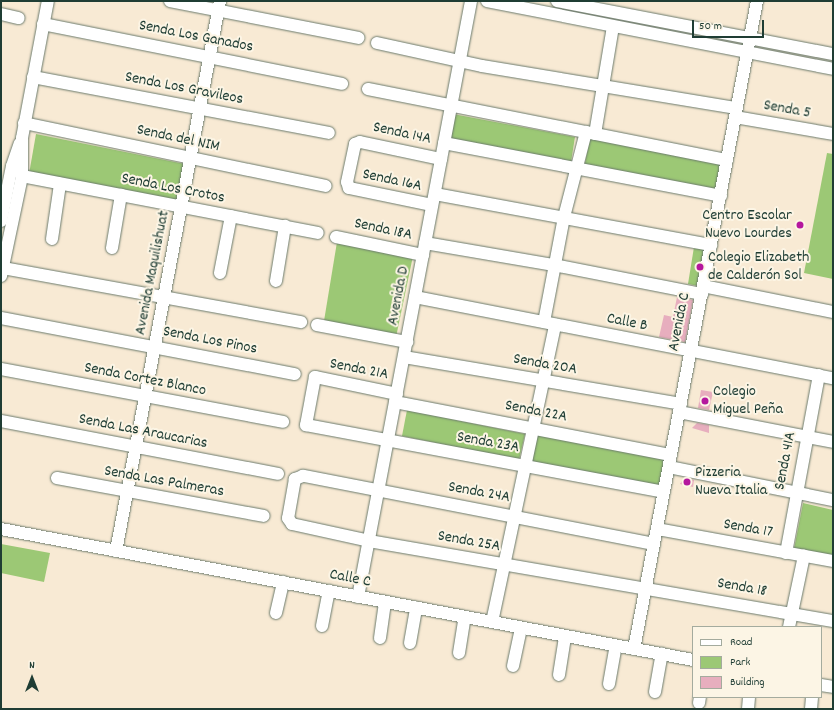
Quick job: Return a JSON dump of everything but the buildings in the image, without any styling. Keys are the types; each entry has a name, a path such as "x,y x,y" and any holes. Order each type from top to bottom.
{"street":[{"path":"1,221 11,174 22,138 48,1"},
{"path":"170,1 220,6 358,38"},
{"name":"Avenida D","path":"358,597 471,1"},
{"path":"488,1 833,69"},
{"path":"557,1 608,5 750,38 833,54"},
{"name":"Avenida C","path":"634,649 758,1"},
{"name":"Avenida Maquilishuat","path":"116,551 147,396 164,297 220,6"},
{"path":"1,14 19,18"},
{"name":"Senda Los Ganados","path":"43,24 210,56 342,84"},
{"path":"492,622 543,381 554,265 576,170 590,133 603,87 613,26"},
{"name":"Senda 5","path":"377,43 460,61 736,113 833,134"},
{"name":"Senda Los Gravileos","path":"33,77 329,133"},
{"path":"368,89 727,160"},
{"name":"Senda del NIM","path":"24,123 325,186"},
{"name":"Senda 14A","path":"347,186 356,142 441,159"},
{"path":"444,143 576,170 721,196"},
{"path":"11,174 2,272 164,297 301,322"},
{"name":"Senda Los Crotos","path":"11,174 318,233"},
{"path":"52,239 60,184"},
{"name":"Senda 16A","path":"347,186 349,188 564,217 711,245"},
{"path":"112,248 121,195"},
{"path":"220,273 231,216"},
{"path":"276,281 285,226"},
{"name":"Senda 18A","path":"336,237 554,265 833,312"},
{"name":"Calle B","path":"415,297 691,352 833,378"},
{"name":"Senda Los Pinos","path":"1,318 296,374"},
{"path":"317,325 407,342"},
{"name":"Senda 20A","path":"404,357 543,381 680,408 833,442"},
{"name":"Senda Cortez Blanco","path":"1,369 283,422"},
{"name":"Senda 41A","path":"786,553 819,375"},
{"name":"Senda 21A","path":"306,425 315,378 396,398"},
{"name":"Senda 22A","path":"396,398 533,428 797,493 833,500"},
{"name":"Senda Las Araucarias","path":"1,421 278,474"},
{"name":"Senda 23A","path":"306,425 388,442 664,492"},
{"name":"Senda 24A","path":"289,522 295,479 298,476 515,515 654,544"},
{"name":"Senda Las Palmeras","path":"58,478 264,516"},
{"name":"Senda 25A","path":"289,522 292,524 369,541 646,590"},
{"name":"Calle C","path":"1,529 692,660"},
{"name":"Senda 17","path":"657,529 833,561"},
{"path":"789,626 804,556"},
{"path":"276,613 283,582"},
{"name":"Senda 18","path":"646,590 667,591 833,621"},
{"path":"322,626 329,591"},
{"path":"380,638 385,602"},
{"path":"410,644 416,608"},
{"path":"458,653 465,617"},
{"path":"513,666 521,628"},
{"path":"559,675 565,636"},
{"path":"609,684 616,646"},
{"path":"655,692 662,654"},
{"path":"822,685 833,687"},
{"path":"748,709 749,698"},
{"path":"811,709 812,698"}],"green space":[{"path":"453,114 575,137 571,162 448,139"},
{"path":"36,134 185,164 178,203 29,174"},
{"path":"590,137 724,162 718,192 584,168"},
{"path":"827,153 833,154 833,279 804,273"},
{"path":"337,242 413,256 396,337 324,321"},
{"name":"Colegio Elizabeth de Calderón Sol","path":"694,247 712,250 704,287 688,284"},
{"path":"407,410 525,434 519,460 402,436"},
{"path":"538,433 665,460 660,488 531,463"},
{"path":"803,503 833,510 833,557 794,549"},
{"path":"1,544 50,553 44,582 1,573"}],"place":[{"name":"Centro Escolar Nuevo Lourdes","path":"800,225"},
{"name":"Colegio Elizabeth de Calderón Sol","path":"700,267"},
{"name":"Colegio Miguel Peña","path":"705,401"},
{"name":"Pizzeria Nueva Italia","path":"687,482"}]}
